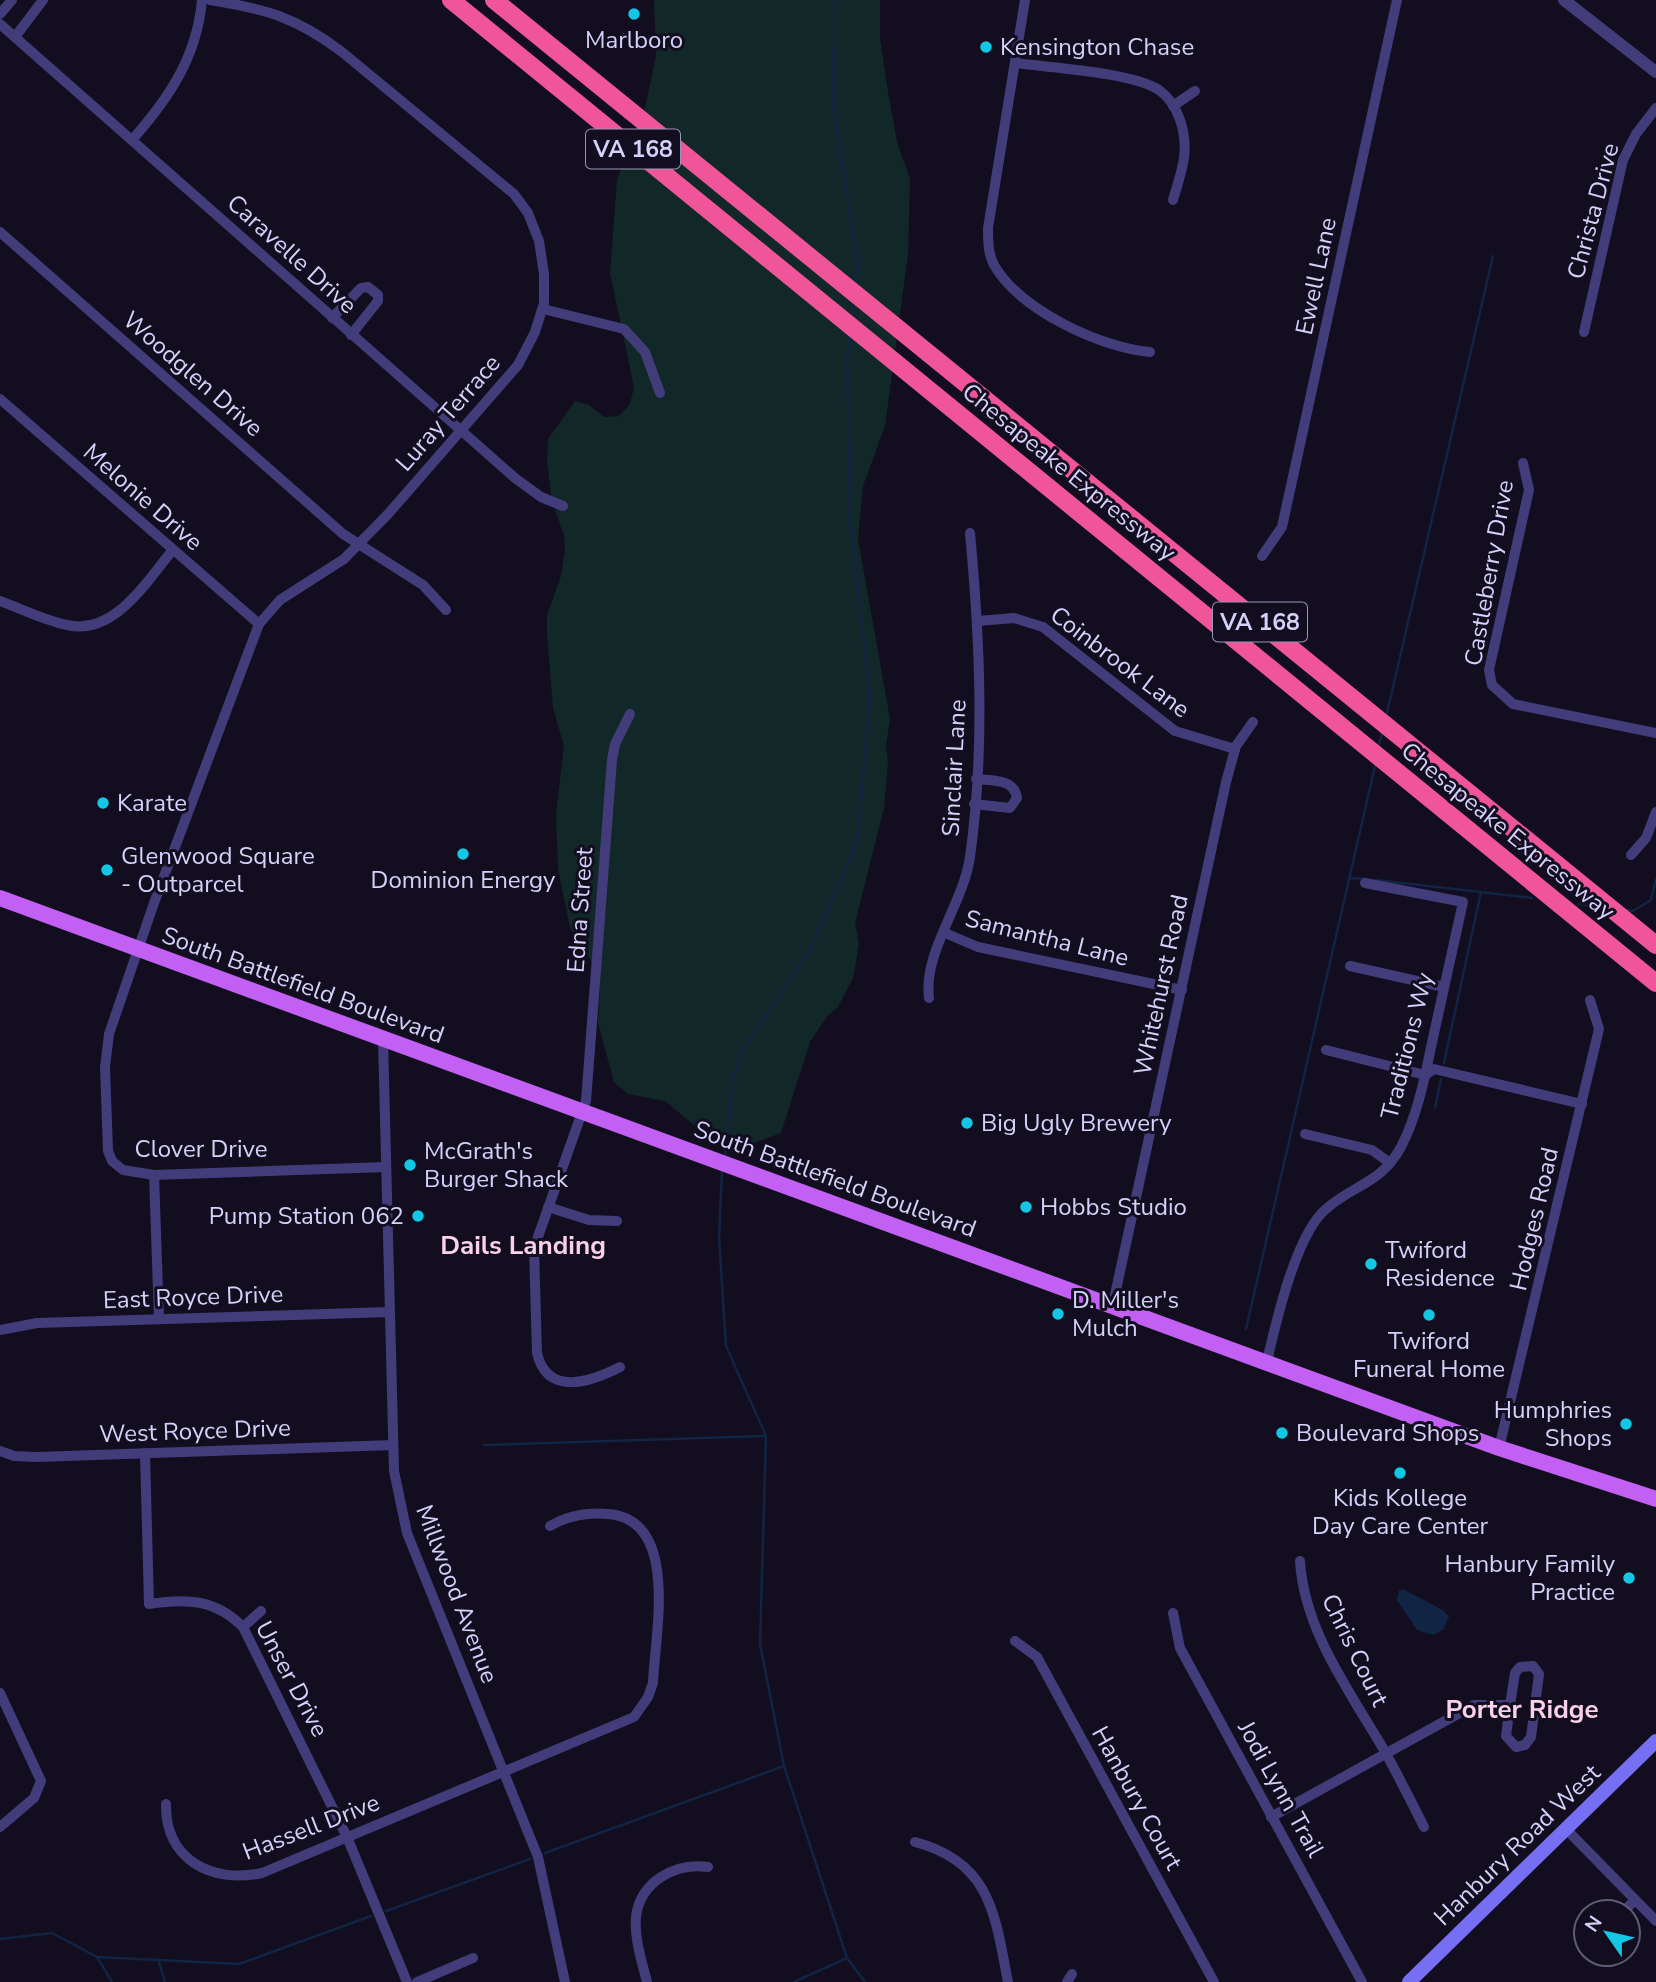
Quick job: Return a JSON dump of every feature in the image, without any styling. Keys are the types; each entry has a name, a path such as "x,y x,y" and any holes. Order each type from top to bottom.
{"highway":[{"name":"Chesapeake Expressway","path":"451,0 1656,983"},
{"name":"Chesapeake Expressway","path":"494,0 1656,945"},
{"path":"1570,913 1620,964 1656,995"},
{"path":"1625,920 1656,939"}],"main road":[{"name":"South Battlefield Boulevard","path":"0,898 1266,1360 1499,1448 1656,1499"},
{"name":"Hanbury Road West","path":"1409,1982 1656,1741"}],"street":[{"path":"0,14 12,0"},
{"path":"15,37 43,0"},
{"path":"132,140 169,96 184,69 195,38 202,0"},
{"name":"Luray Terrace","path":"138,948 259,624 280,600 335,566 359,546 518,365 543,309 544,274 539,241 527,213 504,185 315,32 267,9 210,0"},
{"path":"1025,0 988,228 993,262 1015,290 1061,321 1108,344 1150,352"},
{"name":"Ewell Lane","path":"1262,556 1282,527 1397,0"},
{"path":"1564,0 1656,72"},
{"name":"Caravelle Drive","path":"0,24 351,335 533,492 563,506"},
{"path":"1016,63 1135,80 1160,91 1173,106 1183,131 1184,157 1173,200"},
{"path":"1173,106 1195,91"},
{"name":"Christa Drive","path":"1584,332 1623,160 1636,135 1656,108"},
{"name":"Woodglen Drive","path":"0,232 359,546 423,585 446,610"},
{"path":"332,318 361,288 374,290 378,301 351,335"},
{"path":"543,309 624,329 645,352 660,393"},
{"name":"Melonie Drive","path":"0,399 259,624"},
{"name":"Castleberry Drive","path":"1523,463 1530,490 1489,670 1492,685 1513,704 1656,733"},
{"name":"Sinclair Lane","path":"929,998 928,975 966,879 974,804 979,729 978,621 970,533"},
{"path":"0,601 67,625 97,624 123,607 172,551"},
{"name":"Coinbrook Lane","path":"978,621 1024,619 1043,626 1175,732 1235,749"},
{"name":"Edna Street","path":"620,1367 598,1378 567,1383 549,1376 538,1361 534,1248 583,1112 612,760 615,744 630,714"},
{"name":"Whitehurst Road","path":"1112,1304 1235,749 1240,736 1253,722"},
{"path":"974,804 1010,808 1017,798 1016,791 1008,783 976,779"},
{"path":"1631,855 1646,838 1656,812"},
{"name":"Traditions Wy","path":"1266,1360 1278,1311 1312,1222 1328,1207 1366,1186 1390,1163 1418,1110 1462,902 1365,883"},
{"name":"Samantha Lane","path":"945,933 978,947 1182,990"},
{"name":"Clover Drive","path":"138,948 109,1034 105,1067 106,1142 112,1161 118,1167 132,1173 154,1175 386,1167"},
{"path":"1350,966 1444,988"},
{"name":"Hodges Road","path":"1499,1448 1600,1029 1590,1000"},
{"name":"Millwood Avenue","path":"383,1040 395,1484 407,1533 538,1857 565,1982"},
{"path":"1325,1050 1425,1075 1434,1069 1582,1104"},
{"path":"1305,1134 1372,1150 1390,1163"},
{"path":"154,1175 159,1319"},
{"path":"548,1207 589,1220 617,1221"},
{"name":"East Royce Drive","path":"0,1330 37,1322 389,1312"},
{"name":"West Royce Drive","path":"0,1451 14,1456 37,1457 393,1445"},
{"name":"Unser Drive","path":"145,1453 149,1604 172,1600 203,1602 226,1612 243,1627 347,1837 407,1982"},
{"name":"Hassell Drive","path":"166,1804 171,1837 179,1850 206,1870 224,1875 245,1876 262,1872 634,1717 649,1697 653,1683 658,1564 650,1541 634,1523 613,1515 579,1516 550,1526"},
{"name":"Chris Court","path":"1300,1561 1302,1589 1311,1615 1343,1683 1386,1753 1424,1827"},
{"path":"243,1627 261,1611"},
{"name":"Jodi Lynn Trail","path":"1173,1613 1180,1648 1362,1982"},
{"name":"Hanbury Court","path":"1015,1642 1037,1657 1214,1982"},
{"path":"1533,1666 1539,1674 1531,1737 1525,1745 1516,1747 1506,1736 1510,1705 1515,1673 1520,1667 1533,1666"},
{"path":"0,1693 41,1781 34,1798 0,1827"},
{"path":"1271,1817 1474,1705 1510,1705"},
{"path":"1566,1829 1634,1898"},
{"path":"915,1842 952,1856 981,1884 991,1902 1008,1982"},
{"path":"647,1982 636,1928 639,1905 644,1894 657,1879 677,1868 708,1867"},
{"path":"1642,1906 1656,1921"},
{"path":"417,1982 473,1958"}],"green space":[{"path":"654,0 880,0 880,39 887,86 897,142 910,179 908,254 885,426 863,486 858,539 890,719 886,745 888,762 884,808 855,923 859,944 853,978 838,1007 828,1015 810,1042 781,1133 746,1146 731,1146 695,1126 665,1101 628,1094 614,1082 598,1023 600,989 596,967 574,937 558,869 556,814 564,746 553,708 547,615 561,576 565,550 564,535 552,502 547,461 548,439 575,401 589,405 604,417 619,416 630,404 634,387 610,273 617,180 646,104 656,56"}],"water":[{"path":"1403,1589 1443,1610 1449,1617 1443,1630 1433,1635 1417,1630 1397,1600 1399,1590"}],"waterway":[{"path":"835,0 833,105 858,266 855,285"},
{"path":"1387,713 1493,256"},
{"path":"851,316 853,302"},
{"path":"725,1157 733,1081 741,1053 810,950 857,844 870,697 851,526 847,361 850,333"},
{"path":"1379,744 1382,734"},
{"path":"1246,1329 1375,766"},
{"path":"1349,878 1366,879"},
{"path":"1627,910 1633,911 1651,900 1656,879"},
{"path":"1376,880 1532,898"},
{"path":"1444,1063 1481,892"},
{"path":"1579,904 1593,906"},
{"path":"1435,1108 1441,1079"},
{"path":"722,1170 719,1238 726,1346 766,1436 760,1644 784,1766 847,1958 865,1982"},
{"path":"484,1445 766,1436"},
{"path":"545,1853 784,1766"},
{"path":"386,1911 530,1859"},
{"path":"0,1939 52,1933 97,1957 239,1964 371,1916"},
{"path":"97,1957 112,1982"},
{"path":"794,1982 847,1958"},
{"path":"158,1959 165,1982"}],"place":[{"name":"Marlboro","path":"634,14"},
{"name":"Kensington Chase","path":"986,47"},
{"name":"Karate","path":"103,803"},
{"name":"Dominion Energy","path":"463,854"},
{"name":"Glenwood Square - Outparcel","path":"107,870"},
{"name":"Big Ugly Brewery","path":"967,1123"},
{"name":"McGrath's Burger Shack","path":"410,1165"},
{"name":"Hobbs Studio","path":"1026,1207"},
{"name":"Pump Station 062","path":"418,1216"},
{"name":"Twiford Residence","path":"1371,1264"},
{"name":"D. Miller's Mulch","path":"1058,1314"},
{"name":"Twiford Funeral Home","path":"1429,1315"},
{"name":"Humphries Shops","path":"1626,1424"},
{"name":"Boulevard Shops","path":"1282,1433"},
{"name":"Kids Kollege Day Care Center","path":"1400,1473"},
{"name":"Hanbury Family Practice","path":"1629,1578"}],"district":[{"name":"Dails Landing","path":"523,1245"},
{"name":"Porter Ridge","path":"1522,1709"}]}
